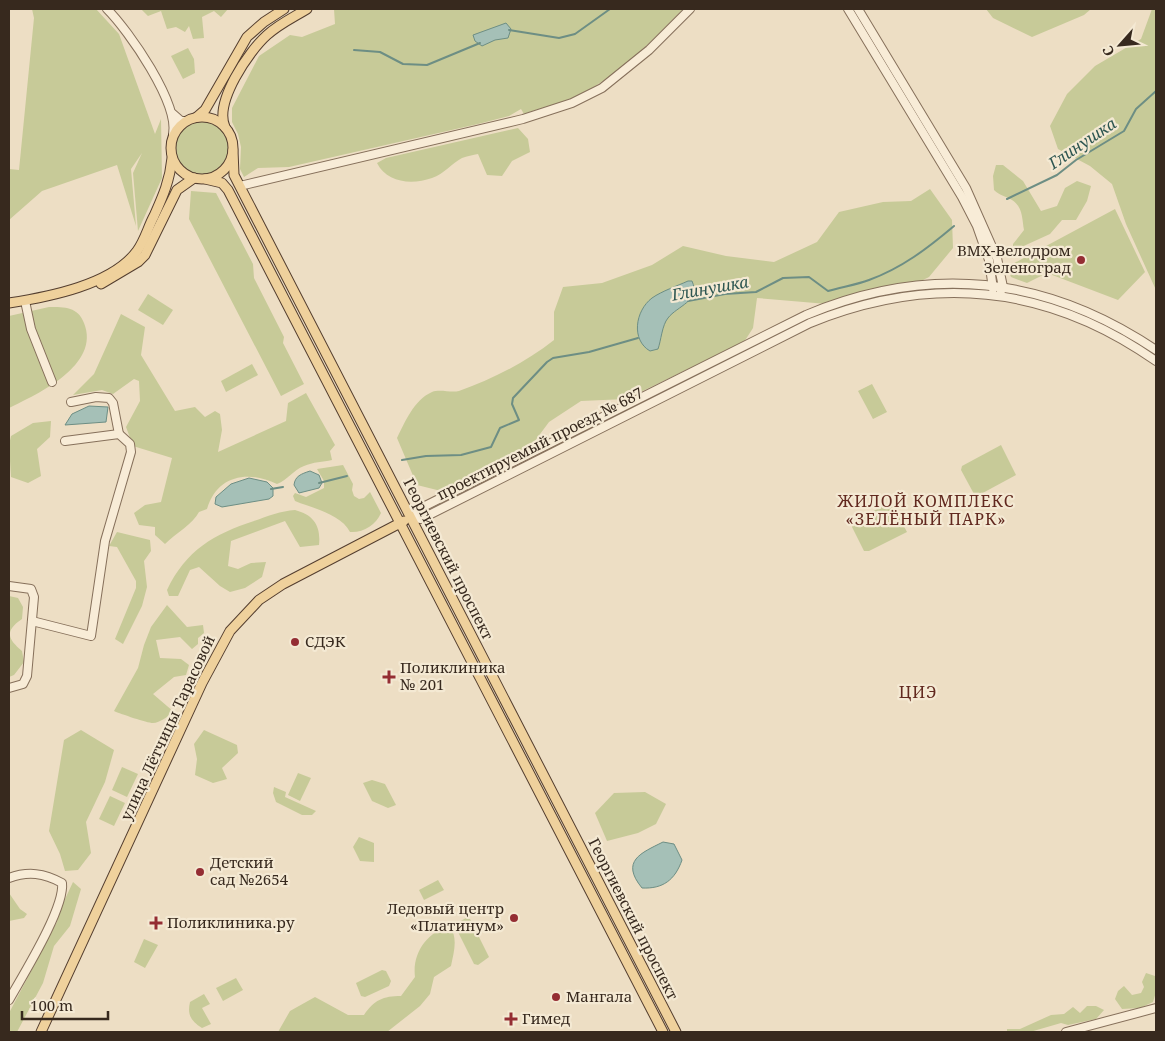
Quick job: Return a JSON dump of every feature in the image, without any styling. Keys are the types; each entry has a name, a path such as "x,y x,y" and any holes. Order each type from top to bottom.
{"main road":[{"path":"67,292 105,275 129,260 137,251 168,186 173,134 186,121 197,117 205,110 247,37 256,28 284,9"},
{"path":"172,158 179,170 194,178 205,179 223,171 230,161 233,150 231,137 225,127 222,115 227,98 251,52 270,33 306,9"},
{"path":"197,117 215,120 225,127"},
{"name":"Георгиевский проспект","path":"233,150 233,169 240,186 676,1032"},
{"path":"9,303 98,285 138,262 145,256 177,190 194,178"},
{"name":"Георгиевский проспект","path":"205,179 219,182 226,187 663,1032"},
{"name":"улица Лётчицы Тарасовой","path":"41,1032 202,683 230,631 250,607 275,588 411,518"}],"street":[{"path":"107,9 137,46 172,112 177,118 186,121"},
{"path":"240,186 523,119 572,103 602,88 642,55 690,9"},
{"path":"848,9 962,197 989,260 992,285 997,295"},
{"path":"858,9 966,188 997,258 1002,287 997,295"},
{"path":"172,112 174,120 173,134"},
{"name":"проектируемый проезд № 687","path":"411,518 417,510 817,310 861,296 934,284 992,285 1050,298 1079,308 1124,328 1156,350"},
{"name":"проектируемый проезд № 687","path":"411,518 422,519 607,424 644,408 821,319 864,304 935,294 997,295 1049,307 1096,324 1156,361"},
{"path":"25,301 31,329 52,382"},
{"path":"32,621 91,636 105,541 125,480 131,452 130,444 119,434 113,403 109,398 96,397 71,402"},
{"path":"64,441 119,434"},
{"path":"9,586 31,589 34,597 27,676 23,684 9,688"},
{"path":"9,878 22,873 50,876 62,883 63,893 9,1000"},
{"path":"627,963 631,958 638,958"},
{"path":"1066,1032 1156,1007"}],"green space":[{"path":"32,9 96,9 119,34 155,134 161,119 162,178 138,231 133,173 142,153 131,169 136,226 117,165 42,191 9,220 9,169 19,170 34,18"},
{"path":"141,9 228,9 221,17 214,11 202,17 204,38 193,39 189,26 185,32 176,27 167,29 161,11 148,16"},
{"path":"334,9 683,9 632,59 603,81 572,98 524,114 521,109 509,116 478,124 289,167 258,168 244,177 240,169 241,147 238,134 232,122 232,108 259,56 290,35 302,37 335,24"},
{"path":"986,9 1091,9 1084,15 1032,37 993,18"},
{"path":"1152,9 1156,9 1156,290 1126,224 1112,184 1090,166 1058,149 1050,126 1067,94 1095,66 1141,39"},
{"path":"188,48 194,59 195,73 183,79 171,56"},
{"path":"202,122 212,124 220,130 226,138 228,148 226,158 220,166 212,172 202,174 192,172 184,166 178,158 176,148 178,138 184,130 192,124"},
{"path":"518,128 528,139 530,152 512,161 502,176 487,175 478,154 462,158 436,176 408,182 387,175 377,163 386,158"},
{"path":"996,165 1003,165 1023,181 1041,211 1057,206 1065,188 1077,181 1091,186 1087,201 1076,220 1062,220 1050,234 1013,251 1013,244 1024,230 1022,218 1016,203 994,190 993,176"},
{"path":"930,189 952,220 953,248 929,277 917,283 827,304 757,298 753,328 744,342 626,399 581,401 549,422 526,453 479,477 464,480 445,492 417,485 397,438 415,406 432,392 459,391 497,375 521,363 554,340 554,312 563,287 602,283 652,265 683,246 726,256 774,262 817,242 839,212 883,202 911,201"},
{"path":"191,191 216,193 253,264 254,278 284,337 283,343 304,384 281,396 189,219"},
{"name":"BMX-Велодром Зеленоград","path":"1115,209 1145,272 1118,300 1047,273 1027,283 1011,277 1007,267"},
{"path":"148,294 173,310 163,325 138,310"},
{"path":"49,307 70,309 78,314 84,323 87,338 84,352 64,376 35,395 9,408 9,316"},
{"path":"121,314 145,327 141,355 175,411 195,407 205,417 215,411 220,414 222,430 218,452 286,421 288,403 306,393 335,445 330,451 332,460 304,466 277,484 255,477 235,478 226,482 218,489 207,509 199,512 189,524 165,544 155,535 155,527 139,525 134,513 145,505 161,502 172,458 133,446 126,427 140,401 139,381 134,379 113,394 102,390 73,395 94,374"},
{"path":"252,364 258,375 226,392 221,381"},
{"path":"872,384 887,412 873,419 858,391"},
{"path":"51,421 50,437 37,449 41,476 28,483 11,477 9,445 11,436 33,423"},
{"path":"1001,445 1016,475 979,495 974,494 961,470 962,466"},
{"path":"343,465 353,484 354,496 359,499 364,498 370,492 381,513 372,525 364,530 350,532 346,526 333,516 295,501 293,496 295,493 306,497 324,488 324,481 317,469"},
{"path":"891,502 907,532 869,551 864,551 852,527 852,522"},
{"path":"295,510 307,515 315,522 319,532 319,545 300,547 285,521 231,541 228,566 238,569 251,563 266,562 262,577 245,588 230,592 220,586 199,567 190,570 178,596 169,596 167,590 183,564 203,545 240,526 274,514"},
{"path":"117,532 150,540 151,551 144,561 147,587 142,606 123,644 115,639 136,588 136,581 117,547 109,546"},
{"path":"9,596 18,598 23,607 22,619 12,627 10,635 14,643 22,651 24,662 14,675 9,677"},
{"path":"167,605 187,627 203,625 204,633 198,638 198,644 192,649 180,637 156,640 160,658 181,659 189,665 186,675 174,677 153,694 174,712 158,722 150,723 114,711 138,668 151,627"},
{"path":"81,730 114,750 105,782 86,822 91,853 78,870 65,871 60,854 49,831 64,740"},
{"path":"204,730 237,745 238,753 222,768 227,779 213,783 195,775 197,759 194,744"},
{"path":"122,767 138,774 127,797 112,790"},
{"path":"298,773 311,778 300,801 288,795"},
{"path":"372,780 385,784 396,805 388,808 372,801 363,783"},
{"path":"274,787 286,792 285,797 316,811 312,815 302,815 276,802 273,793"},
{"path":"645,792 666,804 656,824 638,833 607,841 595,813 614,793"},
{"path":"110,796 125,803 114,826 99,819"},
{"path":"359,837 374,843 374,862 360,861 353,847"},
{"path":"438,880 444,890 424,900 419,890"},
{"path":"73,882 81,889 70,926 54,946 43,983 17,1032 9,1032 9,1013 57,922 59,912"},
{"path":"9,893 20,909 27,914 24,918 9,921"},
{"path":"466,918 470,919 489,957 478,965 474,964 455,926"},
{"path":"450,926 455,940 451,966 434,977 430,994 420,1006 387,1032 278,1032 290,1011 315,997 348,1015 364,1015 375,1002 389,997 401,996 415,977 416,960 423,945 434,933"},
{"path":"144,939 158,945 145,968 134,962"},
{"path":"382,970 386,971 391,981 389,986 365,997 361,996 356,983"},
{"path":"1146,973 1155,976 1156,992 1153,1002 1140,1008 1122,1009 1115,999 1118,991 1124,986 1132,995 1141,993 1144,987 1142,982"},
{"path":"236,978 243,990 223,1001 216,988"},
{"path":"204,994 210,1004 202,1008 211,1024 202,1028 191,1017 189,1007 190,1002"},
{"path":"1087,1006 1096,1006 1104,1010 1096,1019 1068,1025 1061,1023 1030,1032 1007,1032 1007,1029 1020,1029 1051,1015 1064,1014 1073,1007 1080,1013"}],"water":[{"path":"506,23 511,29 508,38 495,40 482,46 475,41 473,35"},
{"path":"692,281 694,288 691,298 668,318 658,349 650,351 640,340 638,333 639,318 642,310 656,295"},
{"path":"89,406 108,407 106,422 65,425 72,414"},
{"path":"310,471 319,475 322,483 319,488 299,493 294,485 297,477"},
{"path":"249,478 267,482 273,488 273,496 269,499 222,507 215,504 216,497 231,484"},
{"path":"663,842 674,844 682,860 679,867 672,878 662,885 642,888 633,871 633,864 641,854"}],"waterway":[{"path":"509,30 559,38 575,34 610,9"},
{"path":"354,50 380,52 403,64 427,65 480,43"},
{"name":"Глинушка","path":"1007,199 1057,175 1076,160 1124,131 1136,109 1156,91"},
{"name":"Глинушка","path":"688,301 725,294 756,292 783,278 809,277 828,291 859,283 893,270 924,250 954,226"},
{"name":"Глинушка","path":"402,460 426,456 461,455 491,447 500,428 519,420 512,404 513,398 547,362 553,358 589,352 638,338"},
{"name":"Глинушка","path":"319,483 347,476"},
{"name":"Глинушка","path":"271,489 283,487"}],"place":[{"name":"BMX-Велодром Зеленоград","path":"1081,260"},
{"name":"СДЭК","path":"295,642"},
{"name":"Поликлиника № 201","path":"389,677"},
{"name":"Детский сад №2654","path":"200,872"},
{"name":"Ледовый центр «Платинум»","path":"514,918"},
{"name":"Поликлиника.ру","path":"156,923"},
{"name":"Мангала","path":"556,997"},
{"name":"Гимед","path":"511,1019"}],"district":[{"name":"ЖИЛОЙ КОМПЛЕКС «ЗЕЛЁНЫЙ ПАРК»","path":"926,510"},
{"name":"ЦИЭ","path":"918,692"}]}
